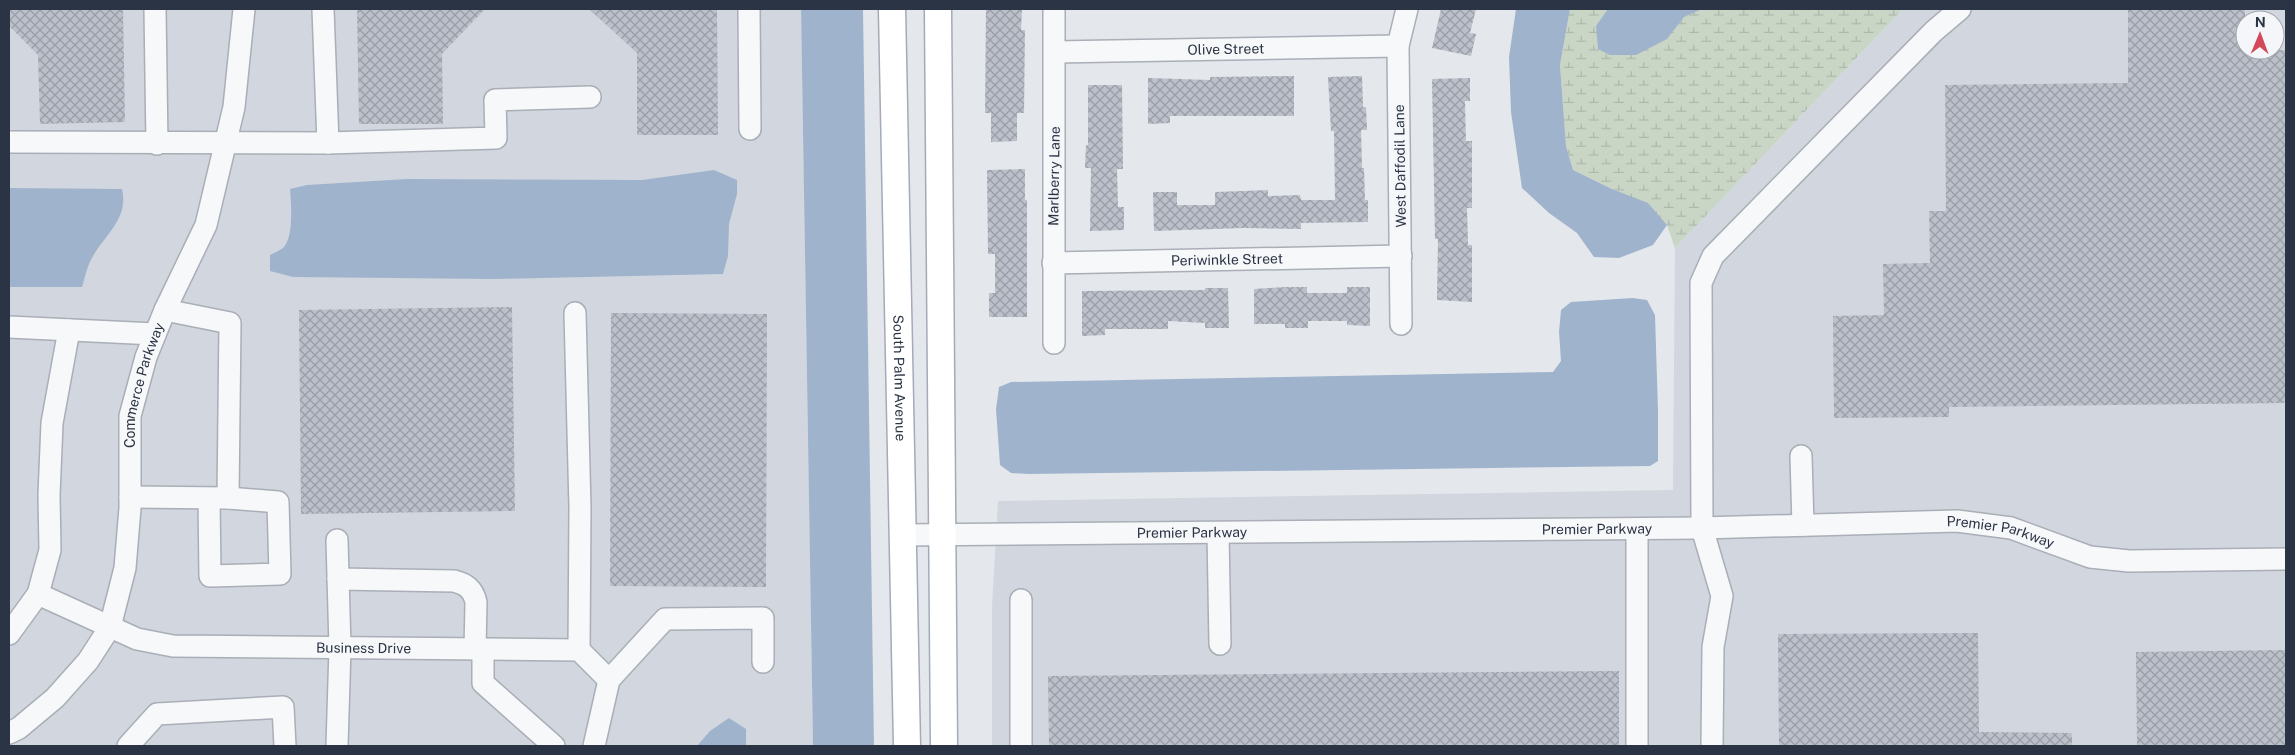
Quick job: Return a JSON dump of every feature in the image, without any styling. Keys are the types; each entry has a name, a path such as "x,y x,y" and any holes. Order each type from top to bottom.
{"main road":[{"name":"South Palm Avenue","path":"892,9 906,746"},
{"path":"938,9 944,746"}],"street":[{"path":"155,9 157,144"},
{"name":"Commerce Parkway","path":"9,733 19,728 55,698 88,661 110,627 125,568 130,497 130,416 146,357 155,334 206,225 234,107 244,9"},
{"path":"323,9 328,143"},
{"path":"749,9 750,129"},
{"name":"Marlberry Lane","path":"1054,9 1054,343"},
{"name":"West Daffodil Lane","path":"1401,324 1398,46 1408,9"},
{"path":"1712,746 1713,647 1722,596 1702,528 1701,283 1714,256 1934,30 1960,9"},
{"name":"Olive Street","path":"1055,52 1398,46"},
{"path":"9,142 225,144 496,138 495,100 590,97"},
{"name":"Periwinkle Street","path":"1053,263 1401,256"},
{"path":"130,497 218,498 278,502 280,574 210,576 218,498 230,323 165,310"},
{"path":"575,313 580,508 579,650 609,680"},
{"path":"9,327 155,334"},
{"path":"9,634 38,594 50,550 49,495 52,423 69,330"},
{"path":"1801,456 1804,525"},
{"name":"Premier Parkway","path":"902,535 1637,529 1957,521 2011,528 2090,557 2098,558 2129,561 2286,559"},
{"path":"1637,529 1638,746"},
{"path":"1218,533 1220,644"},
{"path":"337,540 340,648 337,746"},
{"path":"338,580 454,581 469,587 474,594 476,602 482,683 554,746"},
{"name":"Business Drive","path":"38,594 137,639 173,646 579,650"},
{"path":"1021,600 1021,746"},
{"path":"594,746 609,680 665,619 763,618 763,662"},
{"path":"128,746 157,714 284,707 285,746"}],"shaded area":[{"path":"9,9 801,9 813,746 9,746"},
{"path":"1903,9 2286,9 2286,746 992,746 992,607 998,501 1673,490 1675,248"}],"green space":[{"path":"1570,9 1903,9 1675,248 1667,225 1648,204 1573,170 1566,146 1560,65"}],"water":[{"path":"801,9 863,9 874,746 813,746"},
{"path":"1516,9 1570,9 1560,65 1566,146 1573,170 1612,189 1648,203 1667,225 1653,245 1619,258 1594,257 1577,233 1549,213 1522,188 1511,112 1509,57"},
{"path":"1608,9 1702,9 1684,17 1667,39 1636,55 1610,55 1598,49 1596,26"},
{"path":"714,170 737,180 737,194 729,224 728,256 723,274 493,279 293,277 270,271 270,255 284,247 289,235 291,219 290,189 307,185 407,179 642,180"},
{"path":"9,188 122,189 123,200 119,218 90,261 82,287 9,287"},
{"path":"1633,298 1647,300 1655,315 1658,461 1650,466 1029,474 1011,473 1000,465 996,409 999,387 1011,382 1553,372 1561,361 1559,332 1561,310 1571,302"},
{"path":"729,718 746,729 746,746 697,746 710,731"}],"building":[{"path":"9,9 123,9 125,122 40,124 38,55 9,26"},
{"path":"357,9 485,9 442,54 443,124 359,124"},
{"path":"589,9 717,9 718,135 637,135 637,53"},
{"path":"986,9 1022,9 1021,30 1025,30 1024,113 1017,113 1017,141 991,142 991,113 985,113"},
{"path":"1441,9 1476,9 1470,33 1476,34 1471,56 1432,48"},
{"path":"2245,9 2235,10 2235,60 2285,60 2286,50 2286,403 1949,407 1949,417 1834,418 1833,316 1884,315 1883,264 1930,263 1929,211 1946,211 1945,85 2128,83 2128,10"},
{"path":"1294,76 1294,116 1170,116 1170,123 1148,124 1148,78 1210,80 1210,77"},
{"path":"1362,76 1363,107 1366,107 1367,130 1361,130 1362,168 1364,168 1365,200 1368,200 1368,222 1301,223 1301,229 1244,228 1154,231 1153,192 1177,192 1177,205 1215,205 1215,192 1268,190 1268,196 1300,195 1301,200 1335,200 1334,131 1331,131 1328,77"},
{"path":"1470,78 1470,101 1465,101 1466,141 1472,141 1472,208 1467,208 1468,245 1472,245 1472,302 1437,300 1438,239 1435,239 1432,79"},
{"path":"1088,85 1122,85 1123,169 1117,169 1118,207 1124,207 1124,230 1090,231 1091,168 1085,168 1086,145 1088,145"},
{"path":"1025,169 1025,200 1027,200 1027,317 989,317 989,293 995,293 995,254 988,254 987,170"},
{"path":"1307,287 1307,293 1347,293 1347,287 1370,287 1370,326 1347,325 1347,321 1308,321 1308,328 1285,328 1285,324 1254,324 1254,289"},
{"path":"1205,288 1228,288 1229,328 1205,328 1205,323 1168,321 1168,329 1105,329 1105,335 1082,336 1082,291 1205,290"},
{"path":"512,307 515,511 301,514 299,310"},
{"path":"611,313 767,314 766,587 610,586"},
{"path":"1978,633 1979,732 2072,733 2072,746 1779,746 1778,634"},
{"path":"2286,650 2286,746 2137,746 2136,652"},
{"path":"1619,671 1619,746 1049,746 1048,676"}]}
